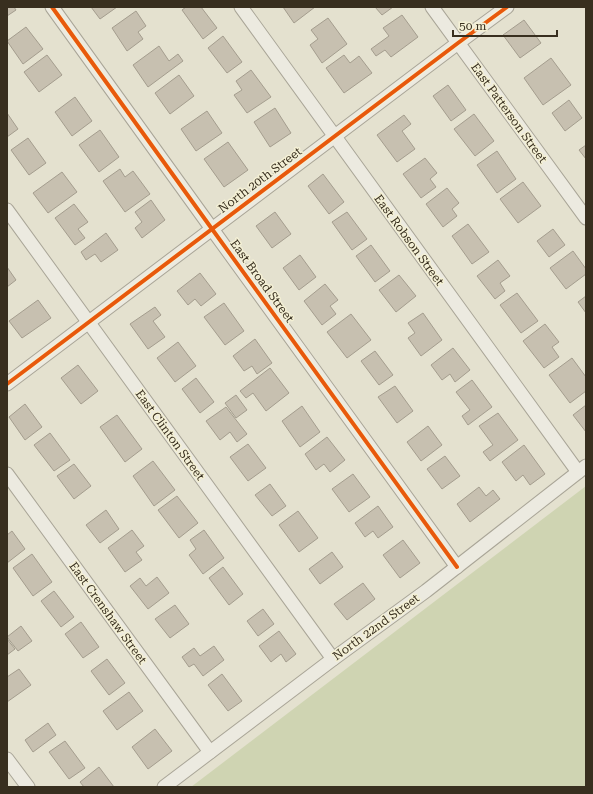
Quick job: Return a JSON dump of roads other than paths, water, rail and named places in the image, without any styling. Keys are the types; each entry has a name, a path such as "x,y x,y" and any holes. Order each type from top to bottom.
{"street":[{"name":"East Broad Street","path":"52,7 457,567"},
{"name":"East Robson Street","path":"241,7 334,136 582,469"},
{"name":"East Patterson Street","path":"432,7 586,218"},
{"name":"North 20th Street","path":"7,384 507,7"},
{"name":"East Clinton Street","path":"7,210 333,659"},
{"name":"North 22nd Street","path":"164,787 333,659 426,591 582,469"},
{"name":"East Crenshaw Street","path":"7,474 210,752"},
{"path":"7,759 28,787"}]}
